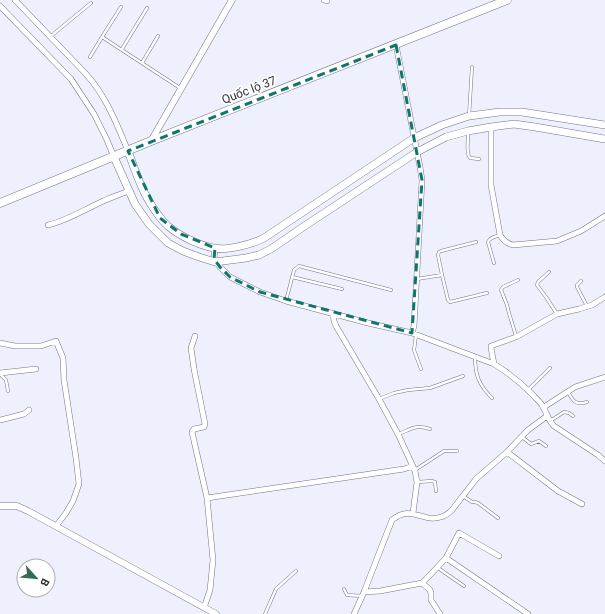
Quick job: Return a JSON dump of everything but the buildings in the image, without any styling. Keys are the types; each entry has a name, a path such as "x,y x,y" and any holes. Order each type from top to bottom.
{"highway":[{"name":"Quốc lộ 37","path":"0,203 151,141 507,0"}],"main road":[{"path":"127,151 149,201 160,218 168,226 181,234 215,249 231,248 254,243 264,238 414,138 442,125 469,116 500,112 522,112 605,125"},
{"path":"115,156 128,191 141,214 168,243 182,251 199,257 215,259 246,258 259,255 271,249 417,152 446,137 468,131 514,124 605,138"}],"street":[{"path":"15,0 86,74 96,87 104,99 127,151"},
{"path":"151,141 232,0"},
{"path":"0,6 71,80 94,114 115,156"},
{"path":"396,45 422,180 414,334"},
{"path":"492,127 491,185 500,235 502,238 510,244 557,241 581,231 605,216"},
{"path":"48,225 70,218 101,202 128,191"},
{"path":"215,249 215,259 220,267 230,277 260,292 286,301 414,334 494,364 506,371 528,390 544,407 549,419 558,429 605,461"},
{"path":"494,364 491,346 516,337 557,314 587,306 605,297"},
{"path":"334,313 334,321 336,326 379,399 414,468 417,482 413,513"},
{"path":"195,336 191,348 205,424 204,427 194,429 192,432 208,498 213,560 210,590 204,608"},
{"path":"0,343 15,346 41,346 56,341 63,358 64,380 79,484 73,501 56,526"},
{"path":"0,374 36,369"},
{"path":"544,407 575,387 605,377"},
{"path":"0,420 24,414 29,410"},
{"path":"354,614 364,594 392,520 396,516 406,513 413,513 426,517 440,518 452,510 476,479 507,452 533,426 549,419"},
{"path":"507,452 558,491 582,504"},
{"path":"208,498 414,468"},
{"path":"0,506 18,506 28,510 216,614"},
{"path":"364,594 422,583 446,558 460,533 499,556"},
{"path":"446,558 528,614"},
{"path":"422,583 430,590 431,600 440,614"}],"lane":[{"path":"51,37 91,3"},
{"path":"90,57 121,7"},
{"path":"122,49 147,8"},
{"path":"102,36 181,89"},
{"path":"142,63 158,36"},
{"path":"469,116 472,67"},
{"path":"468,131 468,156 470,158 478,158"},
{"path":"494,263 488,242 491,238 500,235"},
{"path":"476,242 438,252 442,275 448,300 450,302 487,293"},
{"path":"286,301 292,277 296,268 299,266 391,290"},
{"path":"549,272 537,284 557,314"},
{"path":"417,279 442,275"},
{"path":"292,277 342,289"},
{"path":"516,337 501,290 502,287 518,280"},
{"path":"581,281 577,284 577,287 587,306"},
{"path":"414,334 414,350 421,369"},
{"path":"475,357 476,375 484,391 492,398"},
{"path":"528,390 550,368"},
{"path":"0,374 6,380 8,391"},
{"path":"379,399 394,393 430,388 462,376"},
{"path":"568,392 575,402 582,404 587,402"},
{"path":"549,419 564,412 573,416"},
{"path":"398,434 416,427 430,429"},
{"path":"522,437 531,444 539,441 546,446"},
{"path":"414,468 444,451 457,451"},
{"path":"417,482 435,482 436,491"},
{"path":"463,496 472,502 478,503 498,518"},
{"path":"438,567 464,586"},
{"path":"265,614 276,589 296,571"},
{"path":"344,589 347,595 364,594"}],"highlighted area":[{"path":"396,45 422,180 412,333 260,292 230,277 214,259 215,248 181,234 160,218 128,151"}]}
